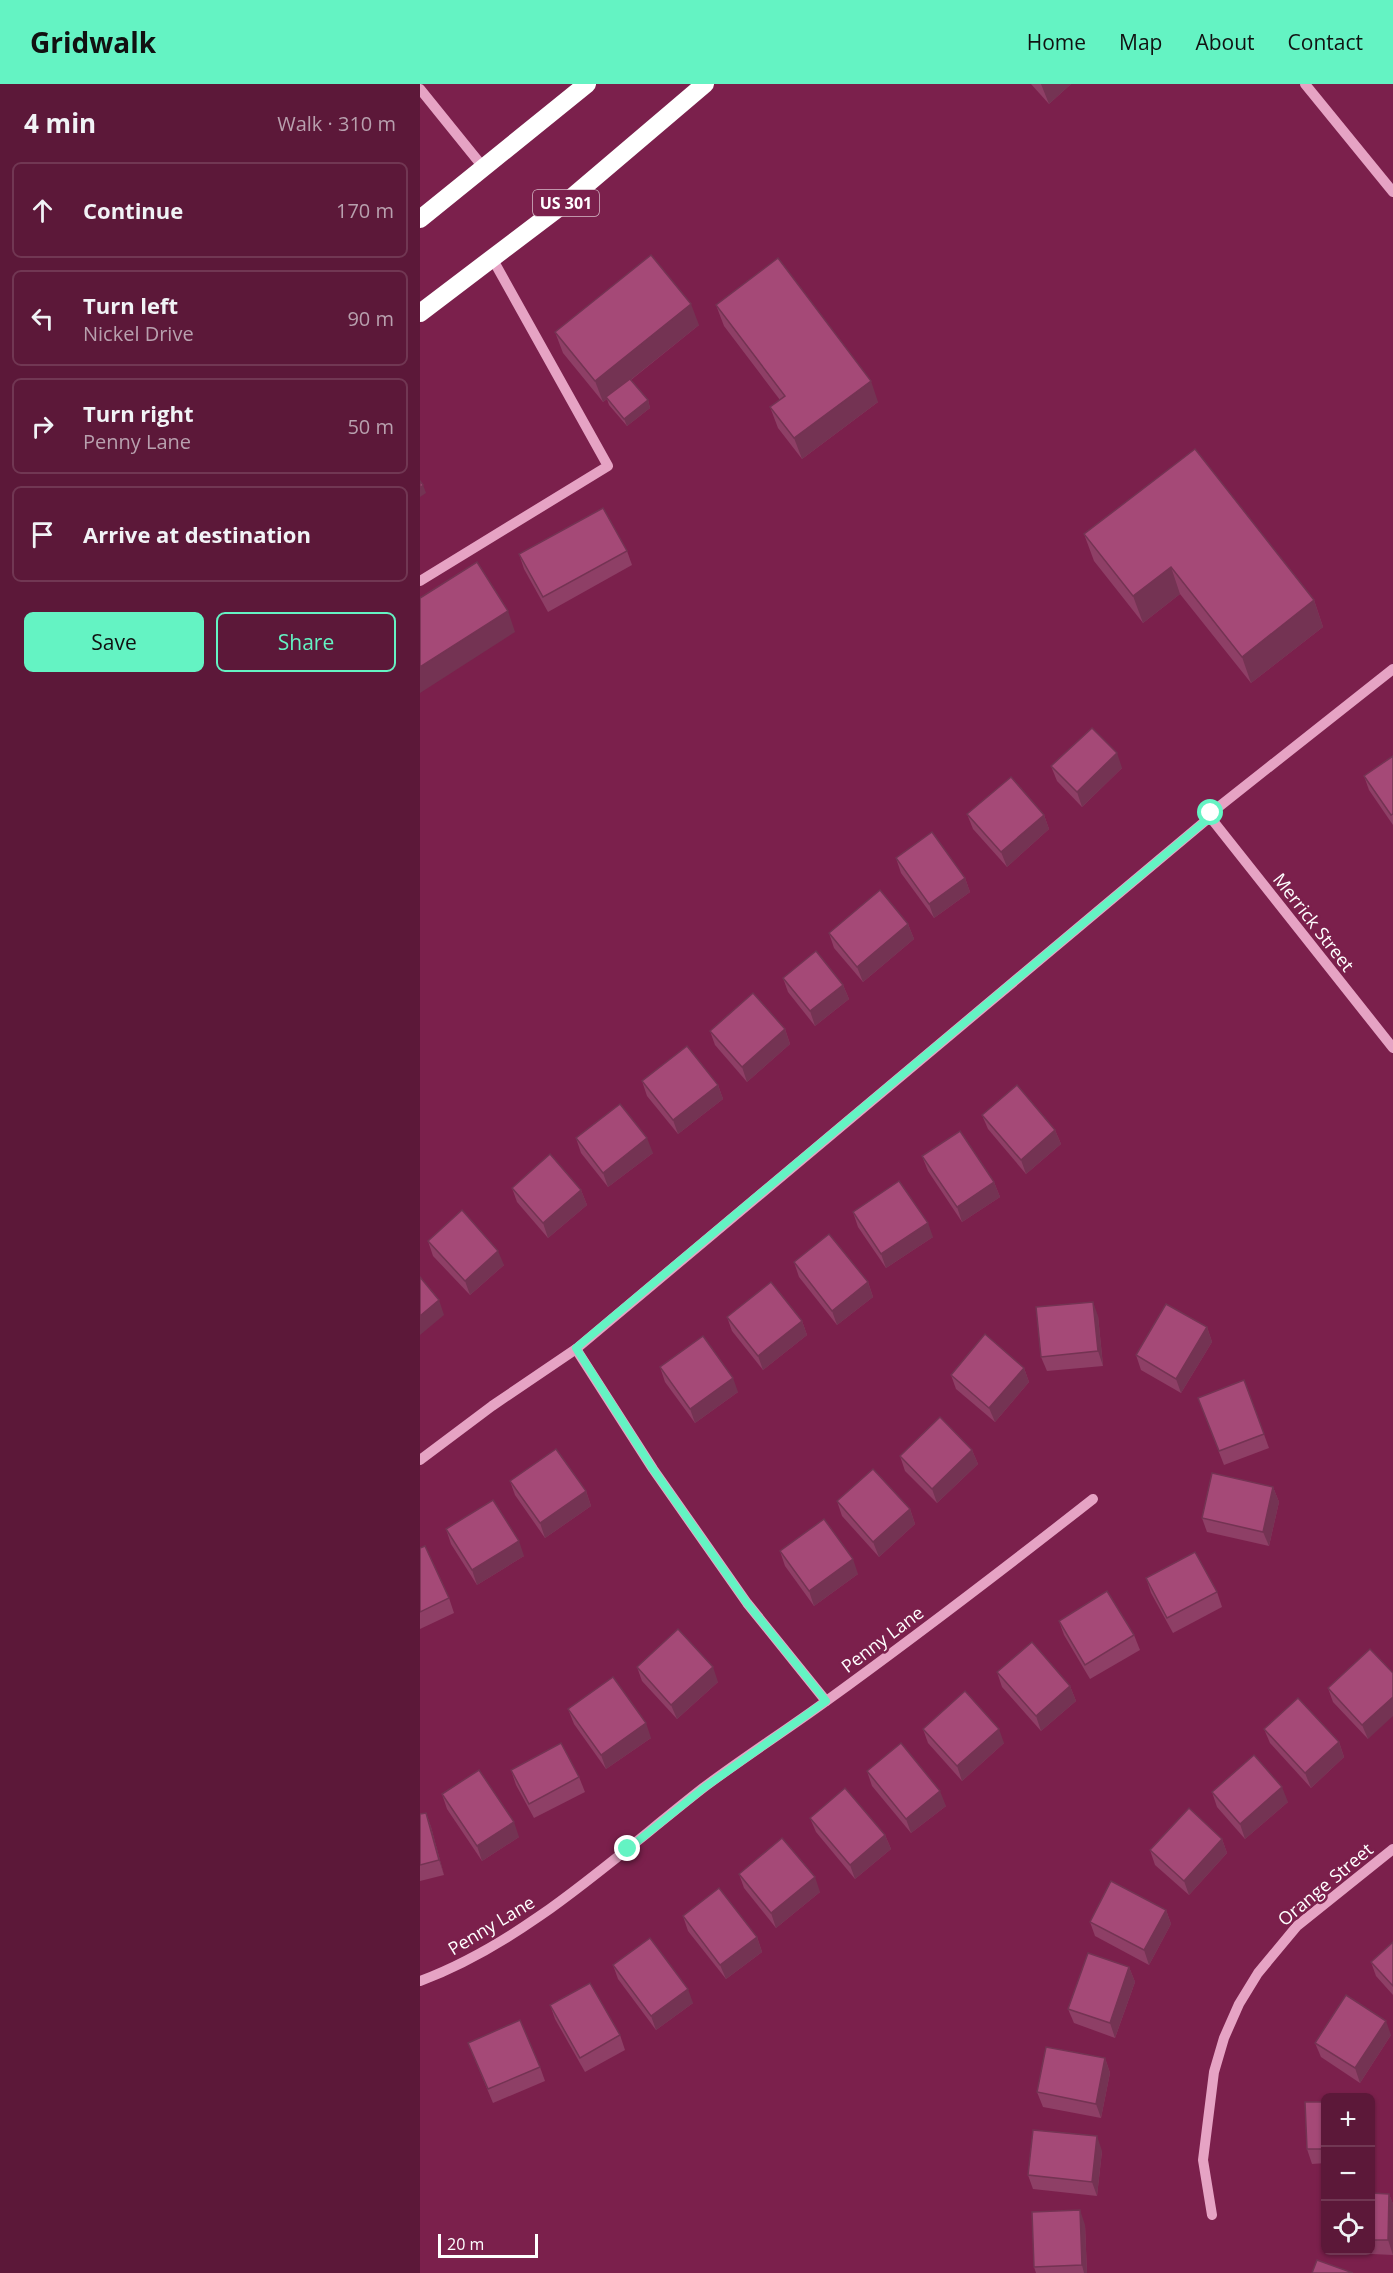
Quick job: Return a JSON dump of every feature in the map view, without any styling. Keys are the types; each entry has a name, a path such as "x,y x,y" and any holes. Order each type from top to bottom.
{"highway":[{"path":"420,219 586,84"},
{"name":"US 301","path":"420,313 565,203 705,84"}],"street":[{"path":"1305,84 1393,192"},
{"path":"420,89 483,167"},
{"path":"420,581 608,466 492,258"},
{"path":"420,1460 492,1406 576,1348 1210,817 1211,813 1393,669"},
{"name":"Merrick Street","path":"1210,817 1393,1048"},
{"path":"576,1348 673,1498 747,1603 826,1701"},
{"name":"Penny Lane","path":"420,1981 445,1972 479,1954 550,1909 705,1787 826,1701 1093,1499"},
{"name":"Orange Street","path":"1212,2215 1203,2160 1214,2072 1224,2038 1239,2004 1257,1973 1297,1926 1393,1849"}],"building":[{"path":"651,255 691,304 595,381 555,332"},
{"path":"778,258 871,381 794,438 770,407 785,396 716,305"},
{"path":"630,379 648,400 624,419 606,397"},
{"path":"1195,449 1314,600 1242,657 1171,567 1133,596 1084,534"},
{"path":"603,508 627,551 543,597 519,554"},
{"path":"477,562 508,611 420,667 420,598"},
{"path":"1092,728 1117,753 1077,792 1051,766"},
{"path":"1393,756 1393,814 1391,815 1364,776"},
{"path":"1011,777 1044,815 1001,852 967,814"},
{"path":"932,832 965,878 929,904 896,858"},
{"path":"880,890 908,924 857,967 829,933"},
{"path":"816,951 843,985 810,1011 783,978"},
{"path":"753,993 785,1029 742,1067 710,1031"},
{"path":"687,1046 718,1085 673,1120 642,1081"},
{"path":"1017,1085 1055,1130 1021,1160 982,1115"},
{"path":"620,1104 647,1138 603,1173 576,1138"},
{"path":"960,1131 994,1182 957,1207 922,1156"},
{"path":"550,1154 581,1190 543,1223 512,1188"},
{"path":"899,1181 928,1223 881,1254 853,1212"},
{"path":"462,1210 498,1251 465,1281 428,1241"},
{"path":"829,1234 868,1282 832,1311 794,1262"},
{"path":"420,1277 439,1300 420,1316"},
{"path":"771,1282 802,1321 758,1356 727,1317"},
{"path":"1093,1302 1098,1351 1041,1357 1036,1307"},
{"path":"1166,1304 1207,1327 1176,1379 1136,1355"},
{"path":"985,1334 1024,1368 989,1408 951,1375"},
{"path":"703,1336 733,1378 690,1409 660,1367"},
{"path":"1244,1380 1264,1434 1219,1451 1198,1398"},
{"path":"940,1417 972,1450 932,1489 900,1456"},
{"path":"556,1449 586,1491 540,1523 510,1481"},
{"path":"873,1469 910,1509 873,1542 837,1501"},
{"path":"1212,1473 1273,1487 1263,1532 1202,1518"},
{"path":"493,1500 519,1541 472,1570 446,1529"},
{"path":"824,1519 853,1559 809,1591 780,1551"},
{"path":"425,1546 449,1598 420,1612 420,1548"},
{"path":"1195,1552 1217,1592 1167,1618 1146,1578"},
{"path":"1107,1591 1134,1635 1085,1665 1059,1621"},
{"path":"678,1629 713,1667 671,1705 637,1667"},
{"path":"1032,1642 1070,1686 1036,1716 997,1672"},
{"path":"1370,1649 1393,1673 1393,1697 1362,1725 1328,1688"},
{"path":"613,1677 646,1723 601,1755 568,1709"},
{"path":"965,1691 999,1729 957,1766 923,1729"},
{"path":"1298,1698 1339,1742 1305,1773 1264,1729"},
{"path":"561,1743 579,1777 529,1804 511,1770"},
{"path":"901,1743 940,1791 906,1819 867,1771"},
{"path":"1254,1755 1282,1787 1240,1824 1212,1792"},
{"path":"479,1770 514,1822 477,1846 442,1794"},
{"path":"845,1788 885,1835 850,1865 810,1818"},
{"path":"1189,1808 1222,1839 1184,1881 1150,1850"},
{"path":"426,1813 439,1860 420,1865 420,1814"},
{"path":"782,1838 815,1877 771,1913 739,1874"},
{"path":"1111,1881 1166,1910 1144,1950 1090,1922"},
{"path":"719,1888 757,1937 720,1965 683,1916"},
{"path":"650,1938 688,1989 651,2016 613,1965"},
{"path":"1393,1942 1393,1986 1371,1962"},
{"path":"1088,1953 1129,1967 1110,2023 1068,2009"},
{"path":"590,1983 620,2035 580,2058 550,2005"},
{"path":"1346,1995 1386,2021 1355,2068 1315,2043"},
{"path":"520,2020 540,2067 488,2089 468,2043"},
{"path":"1046,2047 1105,2058 1096,2104 1037,2092"},
{"path":"1305,2102 1321,2102 1321,2149 1307,2149"},
{"path":"1033,2130 1097,2136 1092,2182 1028,2175"},
{"path":"1375,2193 1389,2194 1388,2240 1375,2240"},
{"path":"1080,2210 1082,2265 1034,2267 1032,2212"},
{"path":"1317,2260 1353,2273 1312,2273"}],"route":[{"path":"628,1849 705,1787 826,1701 747,1603 653,1469 576,1348 1210,817 1211,813"}]}
